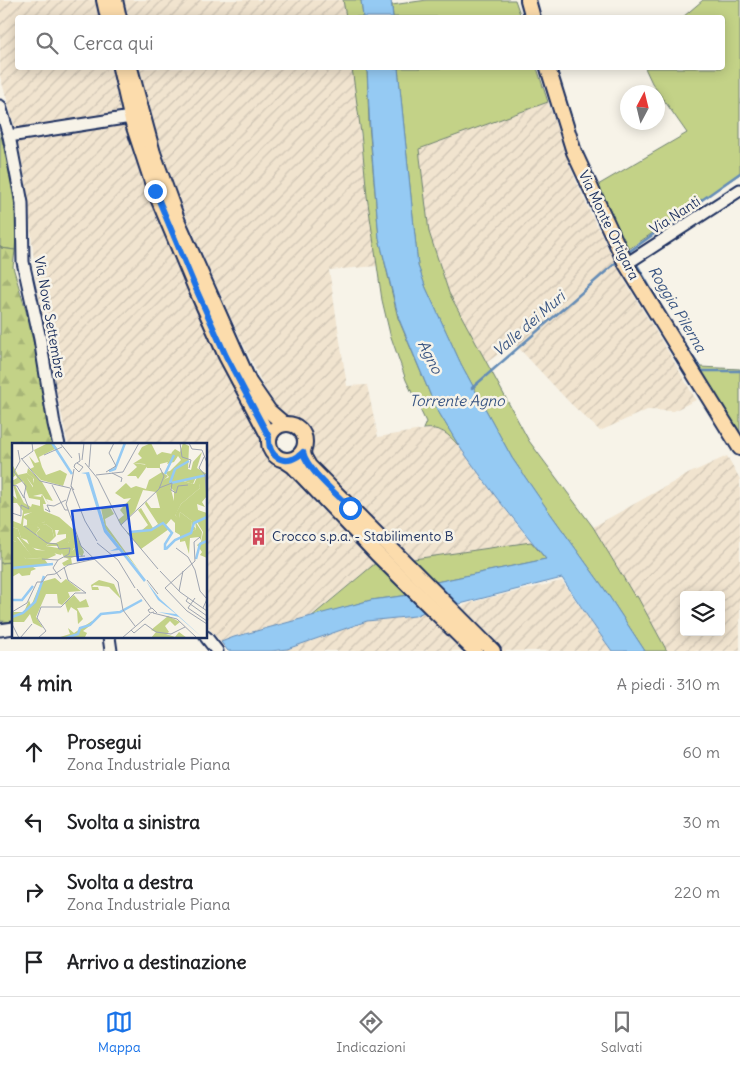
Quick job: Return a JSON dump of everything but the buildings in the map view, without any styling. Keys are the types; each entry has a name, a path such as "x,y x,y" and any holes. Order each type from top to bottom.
{"main road":[{"path":"104,0 107,15"},
{"path":"115,0 118,15"},
{"path":"528,0 532,15"},
{"path":"120,70 131,116 155,191 226,356 269,437"},
{"path":"131,70 153,153 178,222 250,382 269,411 284,424"},
{"name":"Via Monte Ortigara","path":"549,70 574,152 626,264 740,448"},
{"path":"475,651 376,553 294,466 273,454 268,443 274,428 284,424 293,425 302,431 305,442 304,457 309,466 493,651"},
{"path":"284,460 295,458 303,452"}],"street":[{"name":"Via Nove Settembre","path":"0,106 9,136 22,203 23,262 40,339 59,443"},
{"path":"9,136 131,116"},
{"name":"Via Nanti","path":"626,264 740,190"},
{"path":"109,638 111,651"},
{"path":"208,639 217,651"}],"shaded area":[{"path":"0,0 97,0 100,15 15,15 15,70 113,70 135,148 175,258 235,388 263,435 288,471 318,506 377,562 308,618 221,642 208,627 208,443 68,443 50,360 36,279 25,178 16,131 0,76"},
{"path":"124,0 345,0 348,15 128,15"},
{"path":"139,70 355,70 367,196 378,266 329,270 347,386 367,385 378,437 434,428 448,434 531,542 407,560 322,471 293,435 264,387 229,314 190,226 167,167 148,108"},
{"path":"548,102 571,169 589,210 626,283 696,400 673,411 647,410 600,431 570,403 514,343 486,363 449,293 429,232 419,149"},
{"path":"727,456 740,479 740,651 667,651 637,597 635,597 593,527 688,474"},
{"path":"562,581 612,651 499,651 456,608 480,600"},
{"path":"426,611 466,651 271,651 287,649 367,621 415,616"}],"green space":[{"path":"343,0 361,0 363,15 346,15"},
{"path":"427,0 515,0 520,15 393,15 392,5"},
{"path":"703,0 740,0 740,174 626,251 598,185 687,133 665,102 665,85 653,85 646,70 725,70 725,15 685,15"},
{"path":"352,70 367,70 369,124 379,238 398,318 435,406 459,446 439,430 423,429 426,422 406,380 390,334 382,300 367,196"},
{"path":"398,70 538,70 548,102 419,149 429,232 449,293 529,441 593,527 635,597 637,596 667,651 645,651 601,584 512,458 461,364 426,288 418,266"},
{"path":"0,132 15,205 15,250 1,248 0,246"},
{"path":"0,246 1,248 15,250 13,267 38,362 52,443 12,443 12,561 0,563"},
{"path":"700,367 740,369 740,450 695,371"},
{"path":"531,542 546,559 436,582 407,560"},
{"path":"12,561 12,622 0,621 0,563"},
{"path":"377,562 410,595 371,600 311,617"}],"water":[{"path":"361,0 391,0 393,15 363,15"},
{"name":"Torrente Agno","path":"367,70 398,70 418,266 426,288 461,364 512,458 601,584 645,651 612,651 562,578 456,605 436,582 546,559 496,497 459,446 435,406 399,319 379,238"},
{"path":"410,595 426,611 415,616 367,621 287,649 228,651 221,642 371,600"}],"waterway":[{"name":"Valle dei Muri","path":"627,253 740,173"},
{"name":"Valle dei Muri","path":"472,388 618,261"},
{"name":"Roggia Pilerna","path":"635,261 666,315"},
{"name":"Roggia Pilerna","path":"670,322 702,371 740,371"}],"place":[{"name":"Crocco s.p.a. - Stabilimento B","path":"258,536"}],"route":[{"path":"155,191 226,356 269,437 268,443 273,454 278,458 290,460 303,452 309,466 350,508"}],"water label":[{"name":"Agno","path":"430,357"}]}
